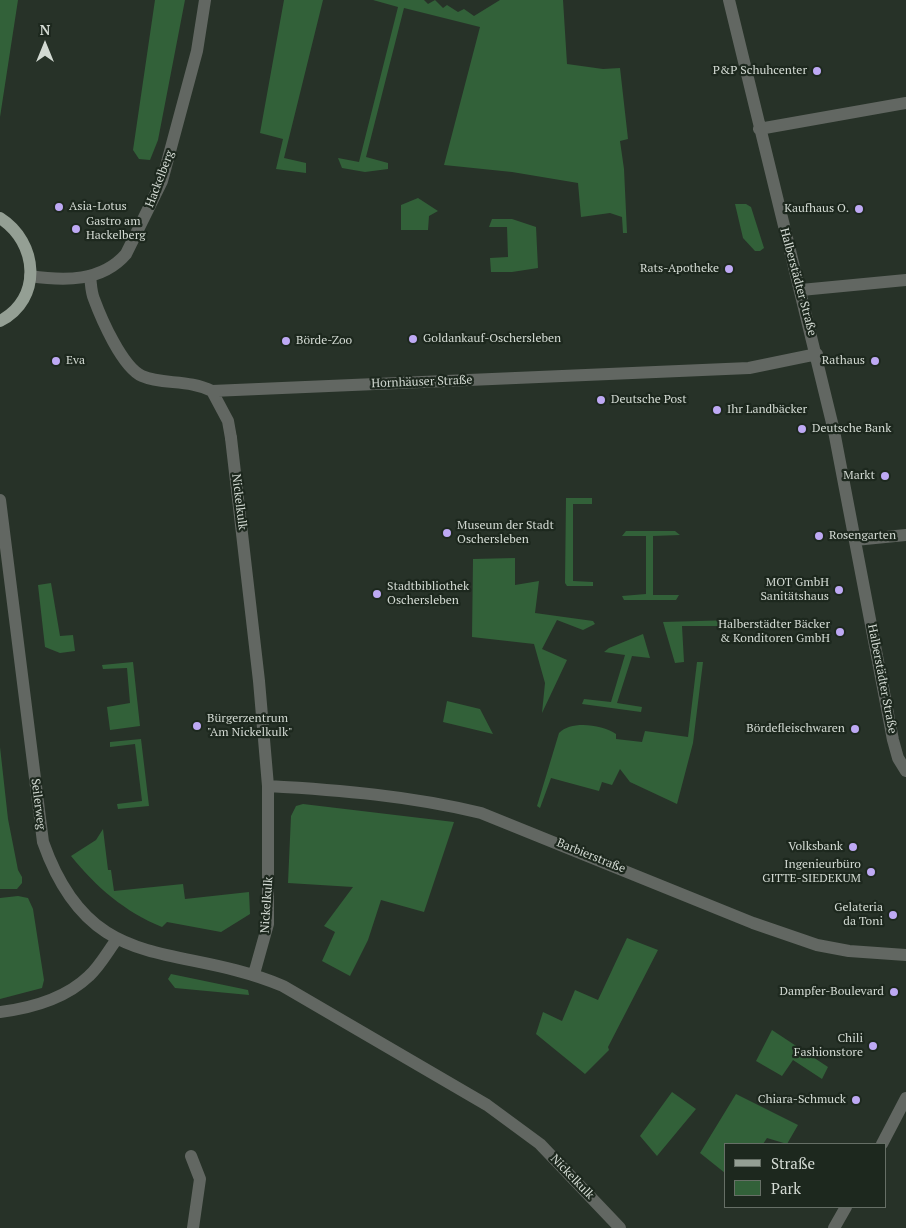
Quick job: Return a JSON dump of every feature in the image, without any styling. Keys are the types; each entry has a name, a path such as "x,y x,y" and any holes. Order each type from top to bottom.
{"main road":[{"path":"0,218 11,225 23,240 30,258 30,276 26,293 16,308 0,321"}],"street":[{"name":"Hackelberg","path":"30,276 65,280 90,276 118,264 126,254 159,188 194,61 205,0"},
{"name":"Halberstädter Straße","path":"729,0 759,129 817,354 893,740 898,758 906,770"},
{"path":"759,129 906,103"},
{"name":"Hornhäuser Straße","path":"90,276 93,297 130,367 142,376 200,385 212,392 749,368 817,354"},
{"path":"801,290 906,280"},
{"name":"Nickelkulk","path":"212,392 228,421 231,438 259,681 268,786 268,924 254,974 283,986 487,1105 540,1144 620,1228"},
{"name":"Seilerweg","path":"0,500 43,842 52,866 77,906 97,926 117,939 164,956 254,974"},
{"path":"855,540 906,536"},
{"name":"Barbierstraße","path":"268,786 352,791 441,803 481,813 753,923 818,945 849,952 906,955"},
{"path":"0,1012 26,1008 60,996 73,989 89,976 117,939"},
{"path":"883,1143 906,1098"},
{"path":"190,1156 200,1179 192,1228"},
{"path":"834,1228 845,1208"}],"green space":[{"path":"0,0 18,0 0,117"},
{"path":"155,0 185,0 158,140 150,160 139,159 133,150"},
{"path":"284,0 323,0 284,158 306,163 306,173 276,169 283,139 260,133"},
{"path":"373,0 424,0 428,4 435,0 443,8 447,5 458,12 464,9 474,16 500,0 563,0 567,64 603,69 620,68 628,139 620,141 624,169 627,233 623,233 622,217 610,213 581,217 578,183 512,172 444,165 480,27 404,8 366,157 388,163 388,169 365,172 342,168 338,158 359,162 398,7"},
{"path":"418,198 438,211 429,216 428,230 401,230 401,205"},
{"path":"735,204 746,204 751,207 764,248 760,251 755,251 743,238"},
{"path":"492,219 512,219 536,227 538,268 512,272 491,272 490,258 508,257 507,227 489,227"},
{"path":"566,498 592,498 592,504 573,504 573,581 593,582 593,586 567,586 565,583"},
{"path":"626,531 675,531 680,535 653,536 653,595 679,595 676,600 624,600 622,596 646,594 646,536 622,536"},
{"path":"515,558 515,585 539,581 535,613 593,621 595,624 583,630 557,620 542,649 567,660 542,713 545,683 534,644 472,637 473,559"},
{"path":"51,583 60,636 73,635 75,651 60,653 45,647 38,585"},
{"path":"734,620 733,626 682,626 684,662 675,663 663,622"},
{"path":"643,634 650,658 632,656 617,703 642,707 641,712 582,704 584,699 611,702 625,655 604,652 609,648"},
{"path":"133,662 140,726 110,730 107,707 130,703 127,668 103,669 102,665"},
{"path":"697,662 703,662 693,743 677,804 630,782 620,769 612,785 602,782 599,791 551,778 540,808 537,806 559,733 571,726 595,726 616,734 616,739 642,742 645,731 688,737"},
{"path":"447,701 480,709 493,734 443,722"},
{"path":"141,739 149,806 118,809 117,804 142,801 135,744 110,747 110,742"},
{"path":"0,747 8,819 18,870 22,877 22,883 17,889 0,889"},
{"path":"303,804 454,822 424,912 381,900 368,940 350,976 322,961 335,932 324,926 353,887 288,883 291,816 296,806"},
{"path":"103,829 108,870 111,870 114,891 183,884 185,899 249,892 250,914 221,932 167,922 162,927 148,921 112,898 71,856 96,840"},
{"path":"18,896 28,898 33,909 44,980 42,988 0,999 0,898"},
{"path":"627,938 658,950 608,1047 609,1050 585,1074 536,1034 543,1012 562,1021 575,990 598,1000"},
{"path":"171,974 248,990 249,995 175,988 168,979"},
{"path":"772,1030 828,1067 822,1079 793,1060 782,1076 756,1061"},
{"path":"672,1092 696,1109 657,1156 640,1136"},
{"path":"736,1094 798,1125 788,1143 767,1138 764,1143 724,1143 724,1172 700,1153"}],"place":[{"name":"P&P Schuhcenter","path":"817,71"},
{"name":"Asia-Lotus","path":"59,207"},
{"name":"Kaufhaus O.","path":"859,209"},
{"name":"Gastro am Hackelberg","path":"76,229"},
{"name":"Rats-Apotheke","path":"729,269"},
{"name":"Goldankauf-Oschersleben","path":"413,339"},
{"name":"Börde-Zoo","path":"286,341"},
{"name":"Eva","path":"56,361"},
{"name":"Rathaus","path":"875,361"},
{"name":"Deutsche Post","path":"601,400"},
{"name":"Ihr Landbäcker","path":"717,410"},
{"name":"Deutsche Bank","path":"802,429"},
{"name":"Markt","path":"885,476"},
{"name":"Museum der Stadt Oschersleben","path":"447,533"},
{"name":"Rosengarten","path":"819,536"},
{"name":"MOT GmbH Sanitätshaus","path":"839,590"},
{"name":"Stadtbibliothek Oschersleben","path":"377,594"},
{"name":"Halberstädter Bäcker & Konditoren GmbH","path":"840,632"},
{"name":"Bürgerzentrum \"Am Nickelkulk\"","path":"197,726"},
{"name":"Bördefleischwaren","path":"855,729"},
{"name":"Volksbank","path":"853,847"},
{"name":"Ingenieurbüro GITTE-SIEDEKUM","path":"871,872"},
{"name":"Gelateria da Toni","path":"893,915"},
{"name":"Dampfer-Boulevard","path":"894,992"},
{"name":"Chili Fashionstore","path":"873,1046"},
{"name":"Chiara-Schmuck","path":"856,1100"}]}
